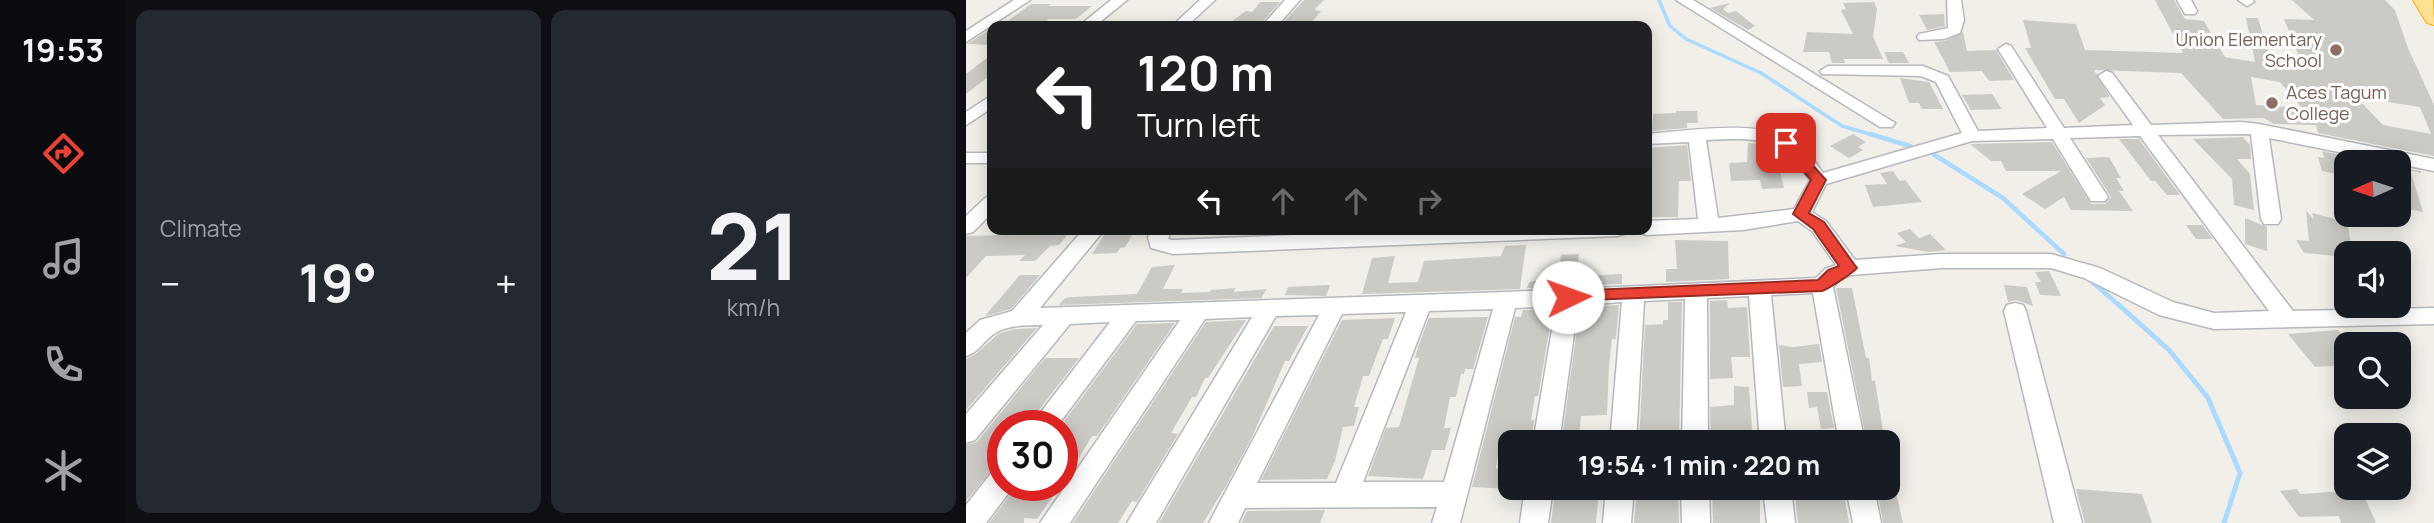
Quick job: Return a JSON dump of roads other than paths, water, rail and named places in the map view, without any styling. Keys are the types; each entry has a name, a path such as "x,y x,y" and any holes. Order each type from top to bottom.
{"highway":[{"path":"2423,0 2434,19"}],"street":[{"path":"992,21 1023,0"},
{"path":"1093,21 1120,0"},
{"path":"1185,21 1208,0"},
{"path":"1274,21 1293,0"},
{"path":"1683,0 1886,122"},
{"path":"1924,37 1944,35 1957,28 1959,24 1954,0"},
{"path":"966,38 987,24"},
{"path":"2006,49 2098,197"},
{"path":"1828,71 1923,71 1937,75 1942,79 1972,136"},
{"path":"2106,76 2288,320"},
{"path":"966,120 987,104"},
{"path":"2259,129 2271,219"},
{"path":"1801,214 1819,180 1934,144 1972,136 2259,129 2434,164"},
{"path":"1652,139 1740,135 1776,139 1795,150 1819,180"},
{"path":"1697,137 1709,225"},
{"path":"966,158 987,158"},
{"path":"966,227 987,207"},
{"path":"1652,228 1773,220 1801,214 1819,226 1849,268"},
{"path":"1020,317 1090,235"},
{"path":"1159,235 1158,243 1163,246 1272,236 1330,235"},
{"path":"966,347 988,326 1020,317 1506,300 1822,285 1833,274 1849,268 1966,260 2051,261 2092,272 2167,309 2189,317 2214,321 2434,316"},
{"path":"1822,285 1850,430"},
{"path":"1759,288 1772,430"},
{"path":"1695,430 1696,291"},
{"path":"1624,430 1634,293"},
{"path":"1548,430 1568,297"},
{"path":"1447,523 1506,300"},
{"path":"1345,494 1420,302"},
{"path":"1223,523 1335,306"},
{"path":"1141,523 1270,307"},
{"path":"1054,523 1198,311"},
{"path":"2015,311 2068,523"},
{"path":"1055,410 1129,314"},
{"path":"966,432 1063,316"},
{"path":"1236,496 1453,494"},
{"path":"969,523 987,500"},
{"path":"1534,523 1537,500"},
{"path":"1617,523 1619,500"},
{"path":"1695,500 1696,523"},
{"path":"1778,500 1781,523"},
{"path":"1862,500 1867,523"}],"waterway":[{"path":"1659,0 1670,26 1686,39 1761,73 1842,126 1876,136"},
{"path":"1870,134 1910,146"},
{"path":"1933,154 2003,198 2064,254"},
{"path":"2090,280 2121,307"},
{"path":"2119,305 2169,350 2208,398 2240,473 2224,523"}],"place":[{"name":"Union Elementary School","path":"2336,50"},
{"name":"Aces Tagum College","path":"2272,103"}]}
